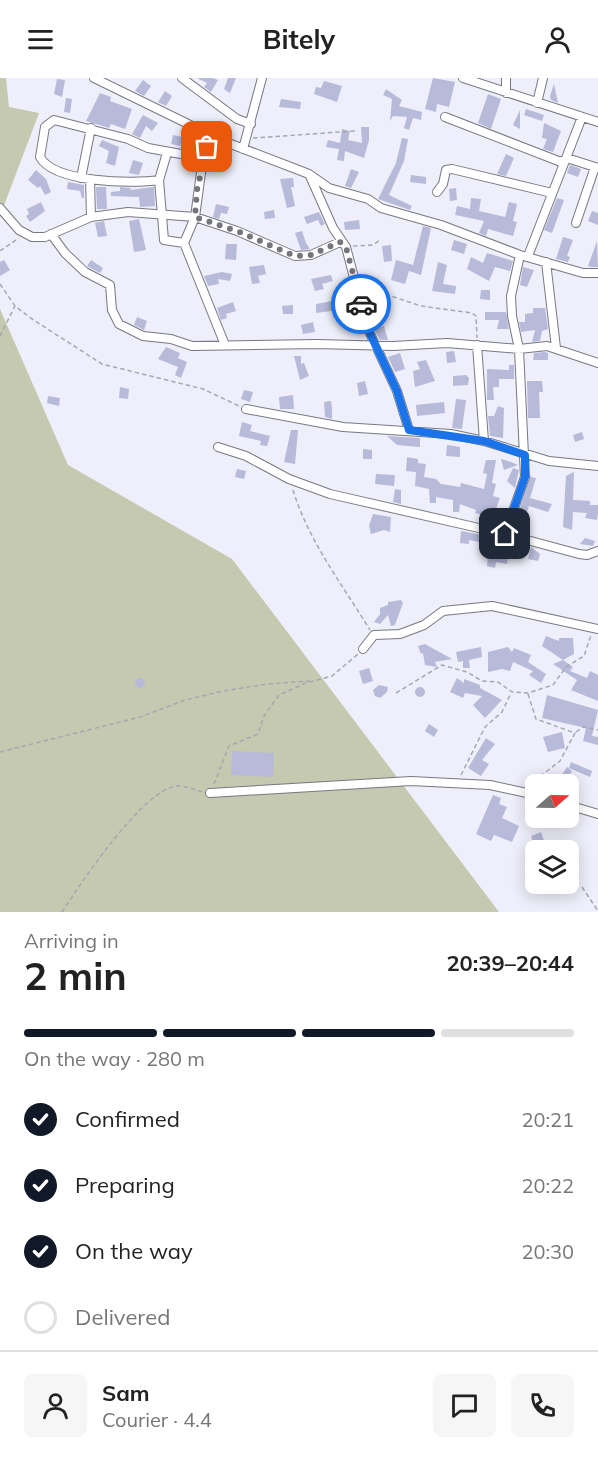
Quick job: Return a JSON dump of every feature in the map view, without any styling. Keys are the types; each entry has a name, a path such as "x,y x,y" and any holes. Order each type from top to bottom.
{"street":[{"path":"94,78 212,136 309,174 329,188 368,199 381,208 441,225 524,256 583,273 598,273"},
{"path":"182,78 237,119 251,124"},
{"path":"243,149 262,78"},
{"path":"463,78 598,122"},
{"path":"506,78 506,93"},
{"path":"537,103 543,78"},
{"path":"445,117 561,162 567,158"},
{"path":"505,534 525,477 519,349 512,316 511,296 524,256 567,158 582,117"},
{"path":"159,180 124,184 81,178 43,163 40,150 50,121 67,122 92,128 167,153 203,158"},
{"path":"81,178 92,128"},
{"path":"212,136 203,158 195,217 184,243 225,345"},
{"path":"167,153 159,180 164,240 184,243"},
{"path":"567,158 597,167 576,224"},
{"path":"437,192 443,184 446,170 452,169 552,193"},
{"path":"309,174 343,244 367,327 397,391 409,430"},
{"path":"90,179 91,217"},
{"path":"0,208 26,235 39,238 91,217 128,212 195,217 237,231 295,256 311,255 343,244"},
{"path":"51,234 65,253 85,272 110,285 112,310 119,324 150,338 171,339 192,346 377,346 447,342 519,349 556,348 598,363"},
{"path":"546,262 556,348"},
{"path":"477,345 484,441"},
{"path":"246,409 343,427 409,430 484,441 525,455 561,463 598,466"},
{"path":"218,447 246,456 289,479 330,494 505,534 579,554 588,555 598,551"},
{"path":"363,649 374,635 400,634 424,626 443,611 492,606 596,629"},
{"path":"210,793 411,781 458,782 525,792"},
{"path":"579,808 598,814"}],"path":[{"path":"246,139 356,131"},
{"path":"0,251 26,235"},
{"path":"343,244 373,245 380,240"},
{"path":"0,284 15,306 53,334 102,364 203,389 246,409"},
{"path":"357,286 374,289 421,306 472,313 476,316 477,345"},
{"path":"0,336 15,306"},
{"path":"289,479 300,514 317,547 374,635"},
{"path":"396,693 442,665 467,672 482,681 498,682 512,693 528,693 553,685 566,667 584,656 596,629"},
{"path":"62,912 94,862 152,798 176,786 210,793 229,746 258,734 264,716 279,695 332,676 363,649"},
{"path":"0,752 140,717 185,699 223,690 314,681"},
{"path":"458,782 485,727 502,712 512,693"},
{"path":"528,693 536,719 575,733"},
{"path":"522,791 560,761 575,733 583,727 598,730"},
{"path":"582,887 598,911"}],"green space":[{"path":"0,78 6,78 9,107 39,113 0,216"},
{"path":"0,309 68,465 232,559 499,912 0,912"}],"building":[{"path":"197,78 218,80 211,92 204,87 207,83"},
{"path":"228,78 236,78 230,93 224,89"},
{"path":"433,78 455,82 449,107 437,104 436,112 425,109"},
{"path":"57,79 65,80 62,97 54,94"},
{"path":"143,80 151,86 144,96 135,91"},
{"path":"324,81 342,86 337,102 314,94 316,87 321,88"},
{"path":"554,84 558,103 551,100 550,96"},
{"path":"386,89 402,100 399,106 422,112 421,120 413,118 409,130 404,128 407,117 393,116 390,121 392,99 383,95"},
{"path":"165,91 172,96 166,106 158,102"},
{"path":"100,93 111,97 110,101 132,109 125,129 111,124 109,128 86,121"},
{"path":"488,94 501,99 491,129 478,123"},
{"path":"66,98 72,99 70,113 64,112"},
{"path":"281,99 301,102 300,109 279,107"},
{"path":"526,109 544,115 542,121 524,115"},
{"path":"520,110 520,129 513,125"},
{"path":"143,115 158,123 152,131 146,126 140,138 132,134"},
{"path":"544,123 561,131 553,152 543,149 547,139 542,138"},
{"path":"361,127 369,127 369,140 364,158 345,151 344,161 337,160 339,149 326,147 328,140 340,143 342,129 350,131 348,140 362,143"},
{"path":"173,135 182,137 180,146 171,144"},
{"path":"402,138 408,139 404,161 389,195 412,206 410,210 378,199 396,163"},
{"path":"102,140 119,147 115,166 106,163 109,151 99,146"},
{"path":"506,154 514,158 506,176 497,174"},
{"path":"133,160 143,163 139,175 129,173"},
{"path":"570,165 581,169 578,177 567,173"},
{"path":"351,169 359,172 351,188 345,186"},
{"path":"36,170 46,179 51,192 45,195 40,186 38,188 28,180"},
{"path":"411,175 426,177 426,184 410,182"},
{"path":"293,178 294,187 291,187 295,206 287,208 280,179"},
{"path":"68,182 84,185 84,198 80,191 67,189"},
{"path":"96,187 106,187 107,209 97,209"},
{"path":"120,187 131,188 130,190 154,187 155,206 140,207 139,197 111,196 111,192 120,191"},
{"path":"456,188 457,200 450,201 449,189"},
{"path":"471,198 481,199 479,211 505,217 509,202 517,204 513,221 517,222 513,236 488,229 486,236 479,233 484,221 455,215 457,206 470,209"},
{"path":"557,198 564,200 552,233 544,230"},
{"path":"41,202 45,211 30,222 26,216 29,214 27,209"},
{"path":"216,204 229,207 227,214 221,213 219,219 213,217"},
{"path":"274,210 275,218 265,219 264,212"},
{"path":"592,211 598,213 598,225 588,221"},
{"path":"319,212 325,224 321,226 318,220 307,224 304,217"},
{"path":"139,219 146,250 134,252 129,221"},
{"path":"359,220 360,229 345,230 344,222"},
{"path":"104,221 107,236 98,237 95,223"},
{"path":"423,226 431,228 421,275 409,271 405,284 391,280 396,260 413,265"},
{"path":"302,231 310,249 301,250 295,233"},
{"path":"563,237 573,240 567,256 570,257 568,262 556,259"},
{"path":"454,240 467,244 464,254 451,250"},
{"path":"597,241 598,267 591,267 588,266"},
{"path":"226,244 237,244 236,260 225,259"},
{"path":"391,245 392,261 384,262 382,246"},
{"path":"487,253 513,261 510,271 495,267 489,281 467,269 471,257 483,263"},
{"path":"4,260 10,270 0,276 0,262"},
{"path":"91,260 103,268 100,273 87,266"},
{"path":"438,262 447,265 443,284 456,286 455,294 432,291"},
{"path":"264,265 266,274 258,276 260,283 252,284 249,267"},
{"path":"523,267 534,270 527,287 520,285"},
{"path":"222,272 232,274 230,281 218,279 219,284 208,286 204,276"},
{"path":"331,275 333,281 322,284 324,289 315,291 311,279"},
{"path":"481,290 490,290 490,300 480,299"},
{"path":"338,300 339,310 316,313 316,304"},
{"path":"233,302 236,311 226,314 227,318 221,320 217,308"},
{"path":"293,305 293,314 283,314 282,306"},
{"path":"533,308 545,308 548,329 542,331 540,341 532,342 535,330 521,332 519,322 525,322 525,314 533,313"},
{"path":"485,312 506,312 509,329 497,329 499,320 485,320"},
{"path":"137,317 147,321 144,330 134,325"},
{"path":"313,322 315,332 303,334 301,325"},
{"path":"384,326 388,340 380,340 374,329"},
{"path":"166,347 180,353 178,358 187,362 181,378 175,375 178,367 158,359"},
{"path":"454,351 456,362 447,363 446,352"},
{"path":"400,353 405,369 395,372 388,357"},
{"path":"534,353 548,353 548,360 533,360"},
{"path":"294,356 301,356 301,364 304,363 309,376 300,380"},
{"path":"426,360 435,381 415,387 413,371 420,369 417,362"},
{"path":"509,365 514,365 514,379 499,379 499,387 493,387 494,400 487,400 487,369 509,370"},
{"path":"466,375 469,378 468,385 453,386 453,376"},
{"path":"365,381 368,394 359,396 357,383"},
{"path":"527,381 542,381 543,392 539,392 540,418 528,418"},
{"path":"120,387 129,389 128,399 119,398"},
{"path":"244,390 253,392 250,402 241,399"},
{"path":"293,395 294,409 280,409 279,397"},
{"path":"48,396 60,398 59,406 47,403"},
{"path":"456,399 466,400 462,429 452,428"},
{"path":"331,401 332,419 325,417 324,402"},
{"path":"444,402 445,413 417,416 416,405"},
{"path":"498,406 504,408 503,438 490,436 488,416 494,416"},
{"path":"242,422 252,425 250,431 270,436 267,446 260,445 261,441 239,436"},
{"path":"291,430 298,430 295,464 284,462"},
{"path":"582,432 584,439 575,442 573,435"},
{"path":"387,436 420,438 420,447 397,445"},
{"path":"447,445 460,447 460,457 446,456"},
{"path":"363,449 372,450 372,459 363,459"},
{"path":"407,457 418,459 418,463 426,464 424,477 436,479 441,484 460,487 461,483 484,489 487,474 483,473 486,460 496,460 492,483 496,484 493,496 500,498 490,525 480,522 482,515 475,513 476,510 460,504 459,512 453,512 453,500 436,497 436,503 430,503 429,489 415,486 416,472 406,471"},
{"path":"501,459 511,462 518,465 504,470"},
{"path":"513,468 519,470 515,488 507,481"},
{"path":"237,469 246,471 244,479 235,477"},
{"path":"574,472 573,500 590,501 590,505 598,505 598,513 597,520 585,518 587,513 573,512 572,530 563,527 566,476"},
{"path":"376,474 395,475 394,486 375,484"},
{"path":"531,474 531,477 536,478 530,498 552,504 548,512 529,506 521,532 513,530"},
{"path":"395,489 401,490 401,504 393,502"},
{"path":"373,514 391,517 390,532 384,530 371,534 369,526"},
{"path":"461,531 488,536 487,540 495,538 497,543 514,546 512,559 508,558 507,564 496,562 495,568 487,566 489,544 469,540 469,544 460,543"},
{"path":"585,538 595,541 593,546 580,544"},
{"path":"531,547 540,554 538,561 528,559"},
{"path":"401,600 403,603 395,625 391,626 388,615 380,624 374,622 380,614 380,608 388,605 388,602"},
{"path":"546,636 559,641 559,638 573,638 574,654 563,660 542,646"},
{"path":"425,644 452,659 435,662 437,667 425,665 423,653 421,654 418,646"},
{"path":"481,647 482,657 469,660 470,668 463,668 463,661 458,662 456,652"},
{"path":"508,647 512,652 514,648 531,655 528,662 546,674 541,683 529,675 533,671 513,662 510,671 502,669 488,672 488,652"},
{"path":"563,660 573,667 570,671 587,678 590,671 598,675 598,701 571,690 577,680 553,664"},
{"path":"369,668 373,681 363,684 359,671"},
{"path":"140,678 145,683 140,688 135,683"},
{"path":"457,678 464,683 464,679 480,685 480,688 502,700 485,718 473,705 482,696 465,693 463,698 450,692"},
{"path":"379,685 388,687 387,692 380,698 375,696 373,690"},
{"path":"420,687 424,688 424,696 420,697 416,696 415,692 416,688"},
{"path":"547,695 598,710 592,736 598,737 598,745 583,741 586,728 542,718"},
{"path":"429,724 438,730 434,737 425,731"},
{"path":"562,732 565,748 548,752 543,737"},
{"path":"486,738 495,744 482,760 489,764 481,776 468,768"},
{"path":"232,751 274,753 273,777 231,775"},
{"path":"571,762 592,771 590,777 569,768"},
{"path":"567,767 572,771 570,774 562,774"},
{"path":"493,795 501,798 499,804 507,807 502,818 519,826 512,842 494,835 491,841 476,834"},
{"path":"541,832 544,840 532,840 531,836"}],"way so far":[{"path":"207,147 197,190 195,217 237,231 295,256 311,255 340,242 346,247 361,304"}],"route":[{"path":"361,304 367,327 397,391 409,430 451,434 484,441 525,455 525,477 505,534"}]}
